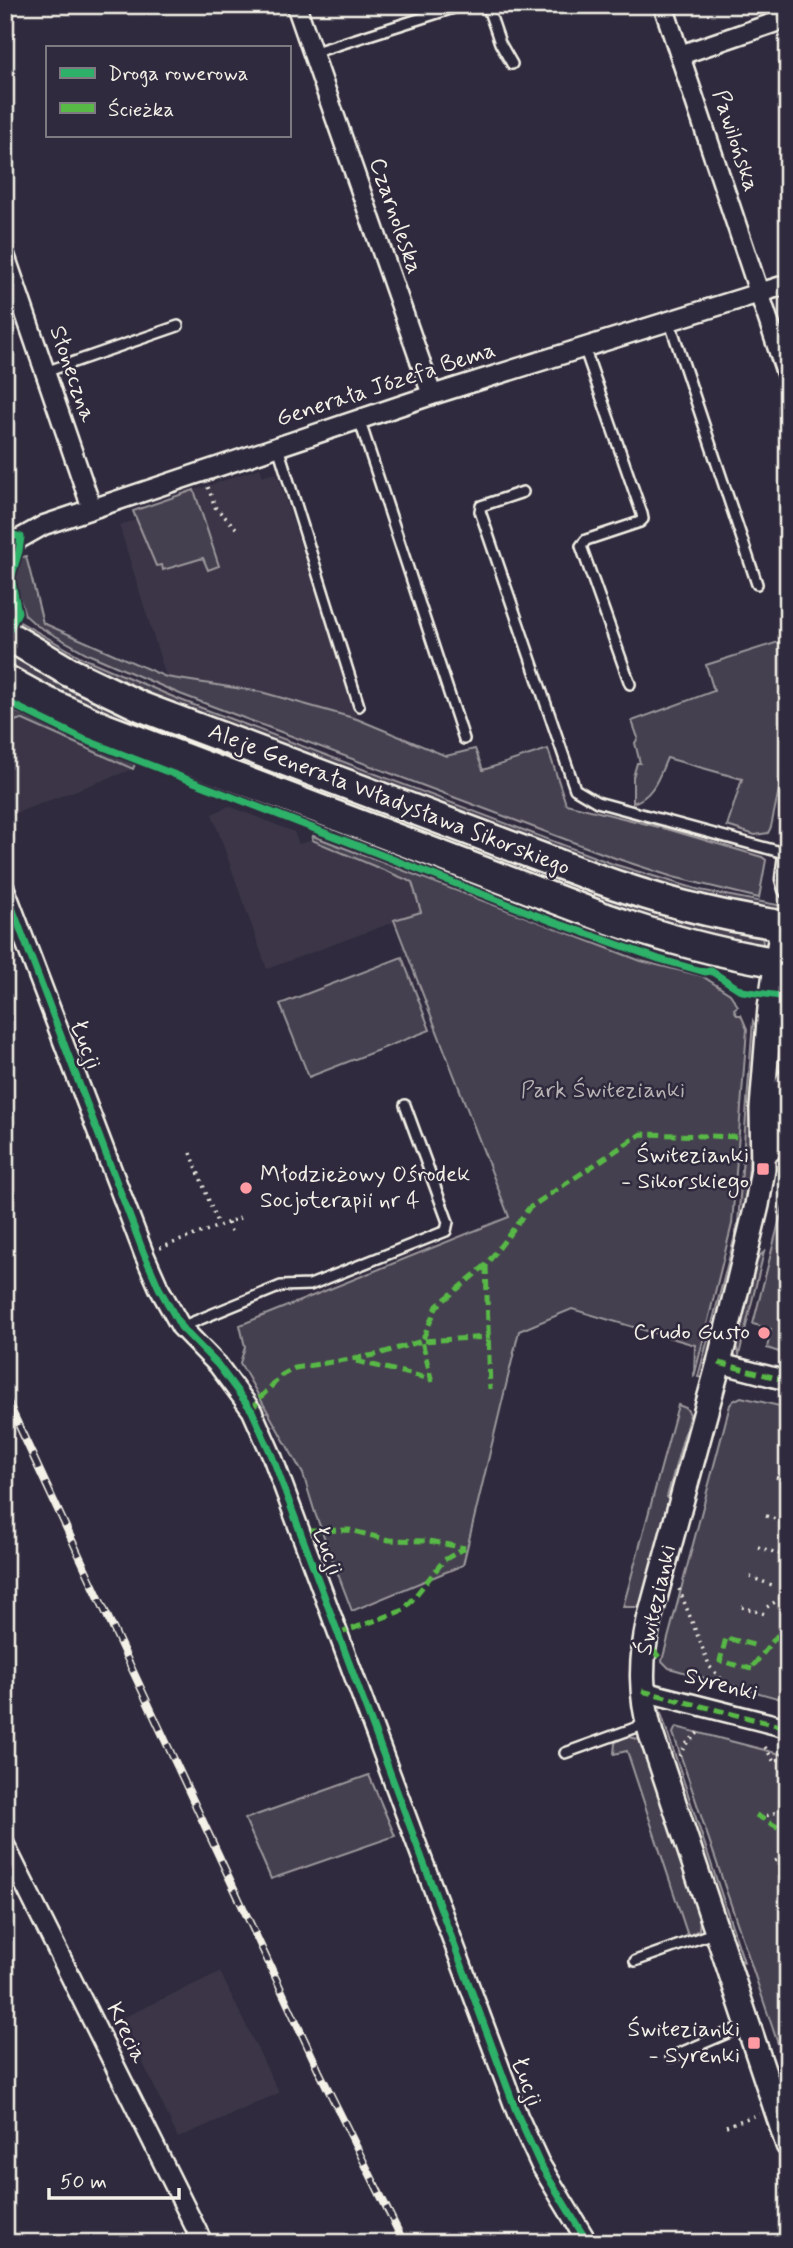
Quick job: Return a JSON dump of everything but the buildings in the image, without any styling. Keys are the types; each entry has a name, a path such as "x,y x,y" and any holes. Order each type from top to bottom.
{"main road":[{"name":"Aleje Generała Władysława Sikorskiego","path":"5,634 69,672 177,721 630,891 725,916 785,926"},
{"name":"Aleje Generała Władysława Sikorskiego","path":"5,679 104,729 590,912 679,941 782,963"}],"street":[{"name":"Czarnoleska","path":"296,5 432,395"},
{"name":"Pawilońska","path":"663,5 760,293"},
{"path":"680,55 788,18"},
{"name":"Słoneczna","path":"5,255 92,509"},
{"name":"Generała Józefa Bema","path":"5,547 44,525 359,419 788,284"},
{"path":"760,293 788,379"},
{"path":"788,854 785,879 788,888"},
{"name":"Łucji","path":"5,889 159,1288 181,1327 218,1365 252,1410 272,1456 518,2116 540,2164 588,2243"},
{"name":"Świtezianki","path":"762,1169 762,1109 785,926"},
{"name":"Świtezianki","path":"788,1081 762,1169 750,1243 649,1620 642,1657 642,1690 648,1724 788,2145"},
{"path":"719,1363 788,1381"},
{"name":"Syrenki","path":"642,1690 788,1728"},
{"name":"Krecia","path":"5,1845 203,2243"}],"lane":[{"path":"312,53 463,5"},
{"path":"487,5 500,43 512,64"},
{"path":"669,320 757,584"},
{"path":"45,372 178,326"},
{"path":"584,347 643,519 586,540 581,546 630,684"},
{"path":"359,419 464,739"},
{"path":"278,447 359,706"},
{"path":"523,492 481,506 480,511 575,789 597,802 788,854"},
{"path":"181,1327 281,1286 310,1285 446,1231 448,1222 405,1105"},
{"path":"565,1753 648,1724"},
{"path":"635,1961 716,1931"},
{"path":"671,2057 748,2024"}],"path":[{"path":"202,472 215,507 236,528"},
{"path":"191,1153 218,1225"},
{"path":"144,1254 240,1218"},
{"path":"228,1222 232,1234"},
{"path":"776,1477 788,1482"},
{"path":"766,1516 788,1523"},
{"path":"758,1547 780,1554"},
{"path":"750,1577 772,1585"},
{"path":"678,1587 710,1667 729,1686"},
{"path":"767,1607 788,1594"},
{"path":"742,1607 765,1614"},
{"path":"679,1756 686,1744 701,1730"},
{"path":"765,1747 773,1765 788,1754"},
{"path":"762,1810 763,1817 783,1810"},
{"path":"775,1861 788,1856"},
{"path":"726,2126 764,2113"}],"shaded area":[{"path":"260,468 263,476 277,473 357,719 261,692 166,677 119,525 136,520 133,511"},
{"path":"21,719 133,769 5,817 5,724"},
{"path":"229,806 294,832 299,844 312,840 412,881 421,912 267,969 212,814"},
{"path":"220,1972 279,2093 178,2138 122,2018"}],"green space":[{"path":"194,490 219,566 208,570 203,558 163,570 162,565 156,566 133,511"},
{"path":"26,556 43,623 166,677 261,692 357,719 446,756 475,749 483,770 548,749 566,804 667,829 762,857 766,860 759,898 673,877 615,858 180,694 88,654 36,625 25,615 15,583 15,568 20,558"},
{"path":"20,622 83,658 178,699 613,864 700,890 788,907 788,914 760,911 638,882 119,684 15,627"},
{"path":"788,639 788,747 768,833 755,835 727,826 742,779 667,758 651,790 633,803 633,777 637,763 640,763 635,743 638,738 632,721 714,691 706,665"},
{"path":"5,647 762,936 763,943 757,948 629,915 112,720 5,665"},
{"path":"5,707 135,764 133,769 21,719 5,724"},
{"path":"318,822 457,876 498,896 316,825"},
{"name":"Park Świtezianki","path":"313,836 641,961 702,976 730,994 738,1006 734,1009 737,1015 741,1015 747,1029 732,1224 694,1377 695,1345 572,1309 519,1331 463,1565 352,1611 303,1474 240,1363 245,1347 240,1325 509,1217 394,920 421,912 412,882 312,840"},
{"path":"402,957 430,1030 309,1077 280,1004"},
{"path":"781,1009 788,1011 788,1030 773,1108"},
{"path":"753,1021 759,1033 743,1228 703,1378 698,1377 738,1224"},
{"path":"788,1187 788,1355 767,1348 771,1329 753,1324"},
{"path":"764,1252 739,1355 735,1343 757,1258"},
{"path":"741,1397 788,1408 788,1701 669,1668 662,1661 730,1405"},
{"path":"678,1405 686,1408 690,1414 667,1497 672,1499 643,1601 637,1607 623,1607"},
{"path":"660,1710 744,1962 738,1959 660,1728 657,1713"},
{"path":"676,1727 788,1756 788,2056 782,2056 673,1733"},
{"path":"625,1736 638,1739 642,1744 700,1919 699,1930 688,1936 627,1751 614,1754 615,1743"},
{"path":"369,1775 395,1836 271,1879 245,1819"}],"railway":[{"path":"5,1396 319,2071 404,2243"}],"marked path":[{"path":"432,1382 422,1341 437,1306 486,1265 529,1208 641,1134 741,1137"},
{"path":"486,1265 490,1389"},
{"path":"252,1411 258,1400 282,1375 295,1368 375,1355 422,1341 490,1337"},
{"path":"356,1361 431,1379"},
{"path":"719,1363 788,1381"},
{"path":"311,1531 349,1530 389,1540 429,1541 465,1548"},
{"path":"338,1634 404,1610 444,1560 465,1548"},
{"path":"780,1554 788,1555"},
{"path":"753,1666 788,1622"},
{"path":"752,1669 720,1661 726,1638 758,1646"},
{"path":"653,1650 659,1657"},
{"path":"642,1691 788,1728"},
{"path":"756,1815 788,1833"}],"cycle path":[{"path":"5,533 21,537 11,578 18,612 5,639"},
{"path":"5,701 83,739 554,922 659,959 705,972 711,971 742,991 788,997"},
{"path":"5,889 159,1288 181,1327 218,1365 252,1411 272,1456 518,2116 540,2164 588,2243"}],"place":[{"name":"Świtezianki - Sikorskiego","path":"763,1169"},
{"name":"Młodzieżowy Ośrodek Socjoterapii nr 4","path":"246,1188"},
{"name":"Crudo Gusto","path":"764,1333"},
{"name":"Świtezianki - Syrenki","path":"754,2043"}]}
